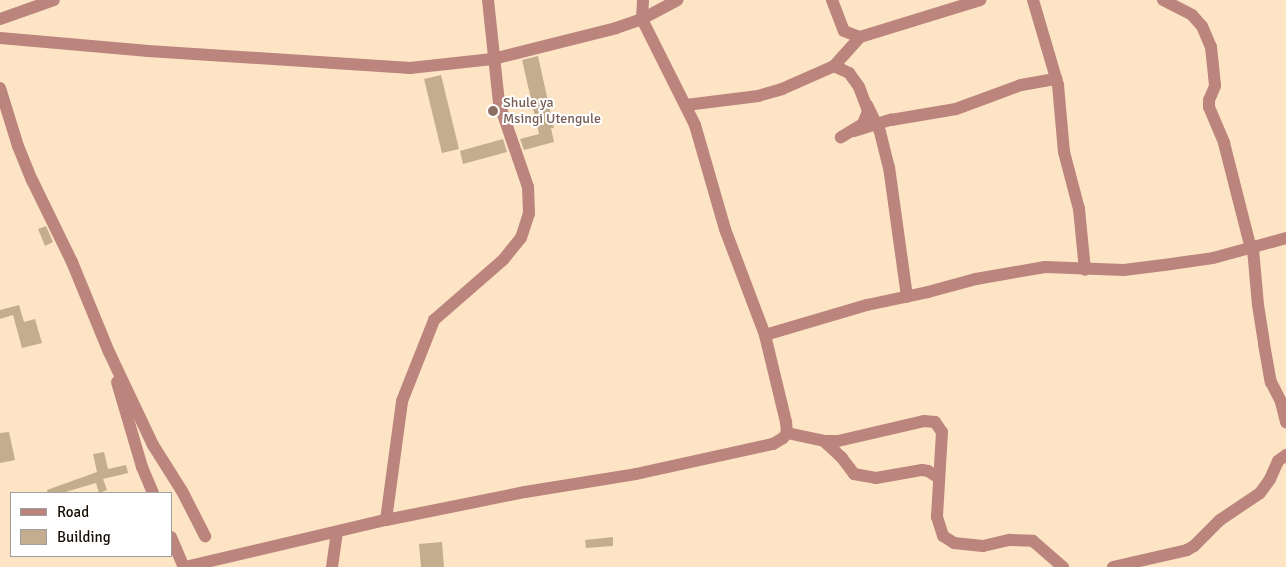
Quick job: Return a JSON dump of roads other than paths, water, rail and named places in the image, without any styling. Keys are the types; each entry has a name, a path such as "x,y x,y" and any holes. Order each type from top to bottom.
{"street":[{"path":"0,19 54,0"},
{"path":"386,520 402,401 434,320 503,260 521,238 529,214 528,187 499,103 488,0"},
{"path":"643,0 642,20 686,105 706,157 725,229 765,335 787,432"},
{"path":"0,38 148,51 410,68 493,59 642,20 678,0"},
{"path":"832,0 844,31 860,37"},
{"path":"686,105 758,96 782,90 834,66 860,37 980,0"},
{"path":"1033,0 1056,79 1062,111 1064,152 1079,209 1085,270"},
{"path":"1163,0 1192,15 1202,26 1211,48 1215,86 1209,100 1209,107 1224,143 1252,249 1258,305 1271,382 1281,402 1286,422"},
{"path":"834,66 849,74 860,87 877,124 889,167 907,297"},
{"path":"841,137 877,124 956,108 1021,85 1056,79"},
{"path":"0,88 18,146 32,180 72,262 109,352 153,445 182,490 205,536"},
{"path":"854,131 866,118 867,105"},
{"path":"765,335 867,305 976,279 1045,267 1085,270 1144,268 1212,258 1252,249 1286,238"},
{"path":"109,352 123,406 153,492"},
{"path":"787,432 824,441 838,441 924,421 935,422 942,432 937,517 943,536 948,541 984,546 1010,540 1033,541 1063,567"},
{"path":"178,567 211,564 386,520 525,492 673,466 773,444 787,432"},
{"path":"824,441 842,458 854,474 876,478 922,470 928,471 939,478"},
{"path":"1113,567 1187,550 1194,546 1220,520 1260,493 1270,479 1278,460 1286,454"},
{"path":"332,567 337,533"},
{"path":"172,540 184,567"}],"place":[{"name":"Shule ya Msingi Utengule","path":"493,111"}]}
